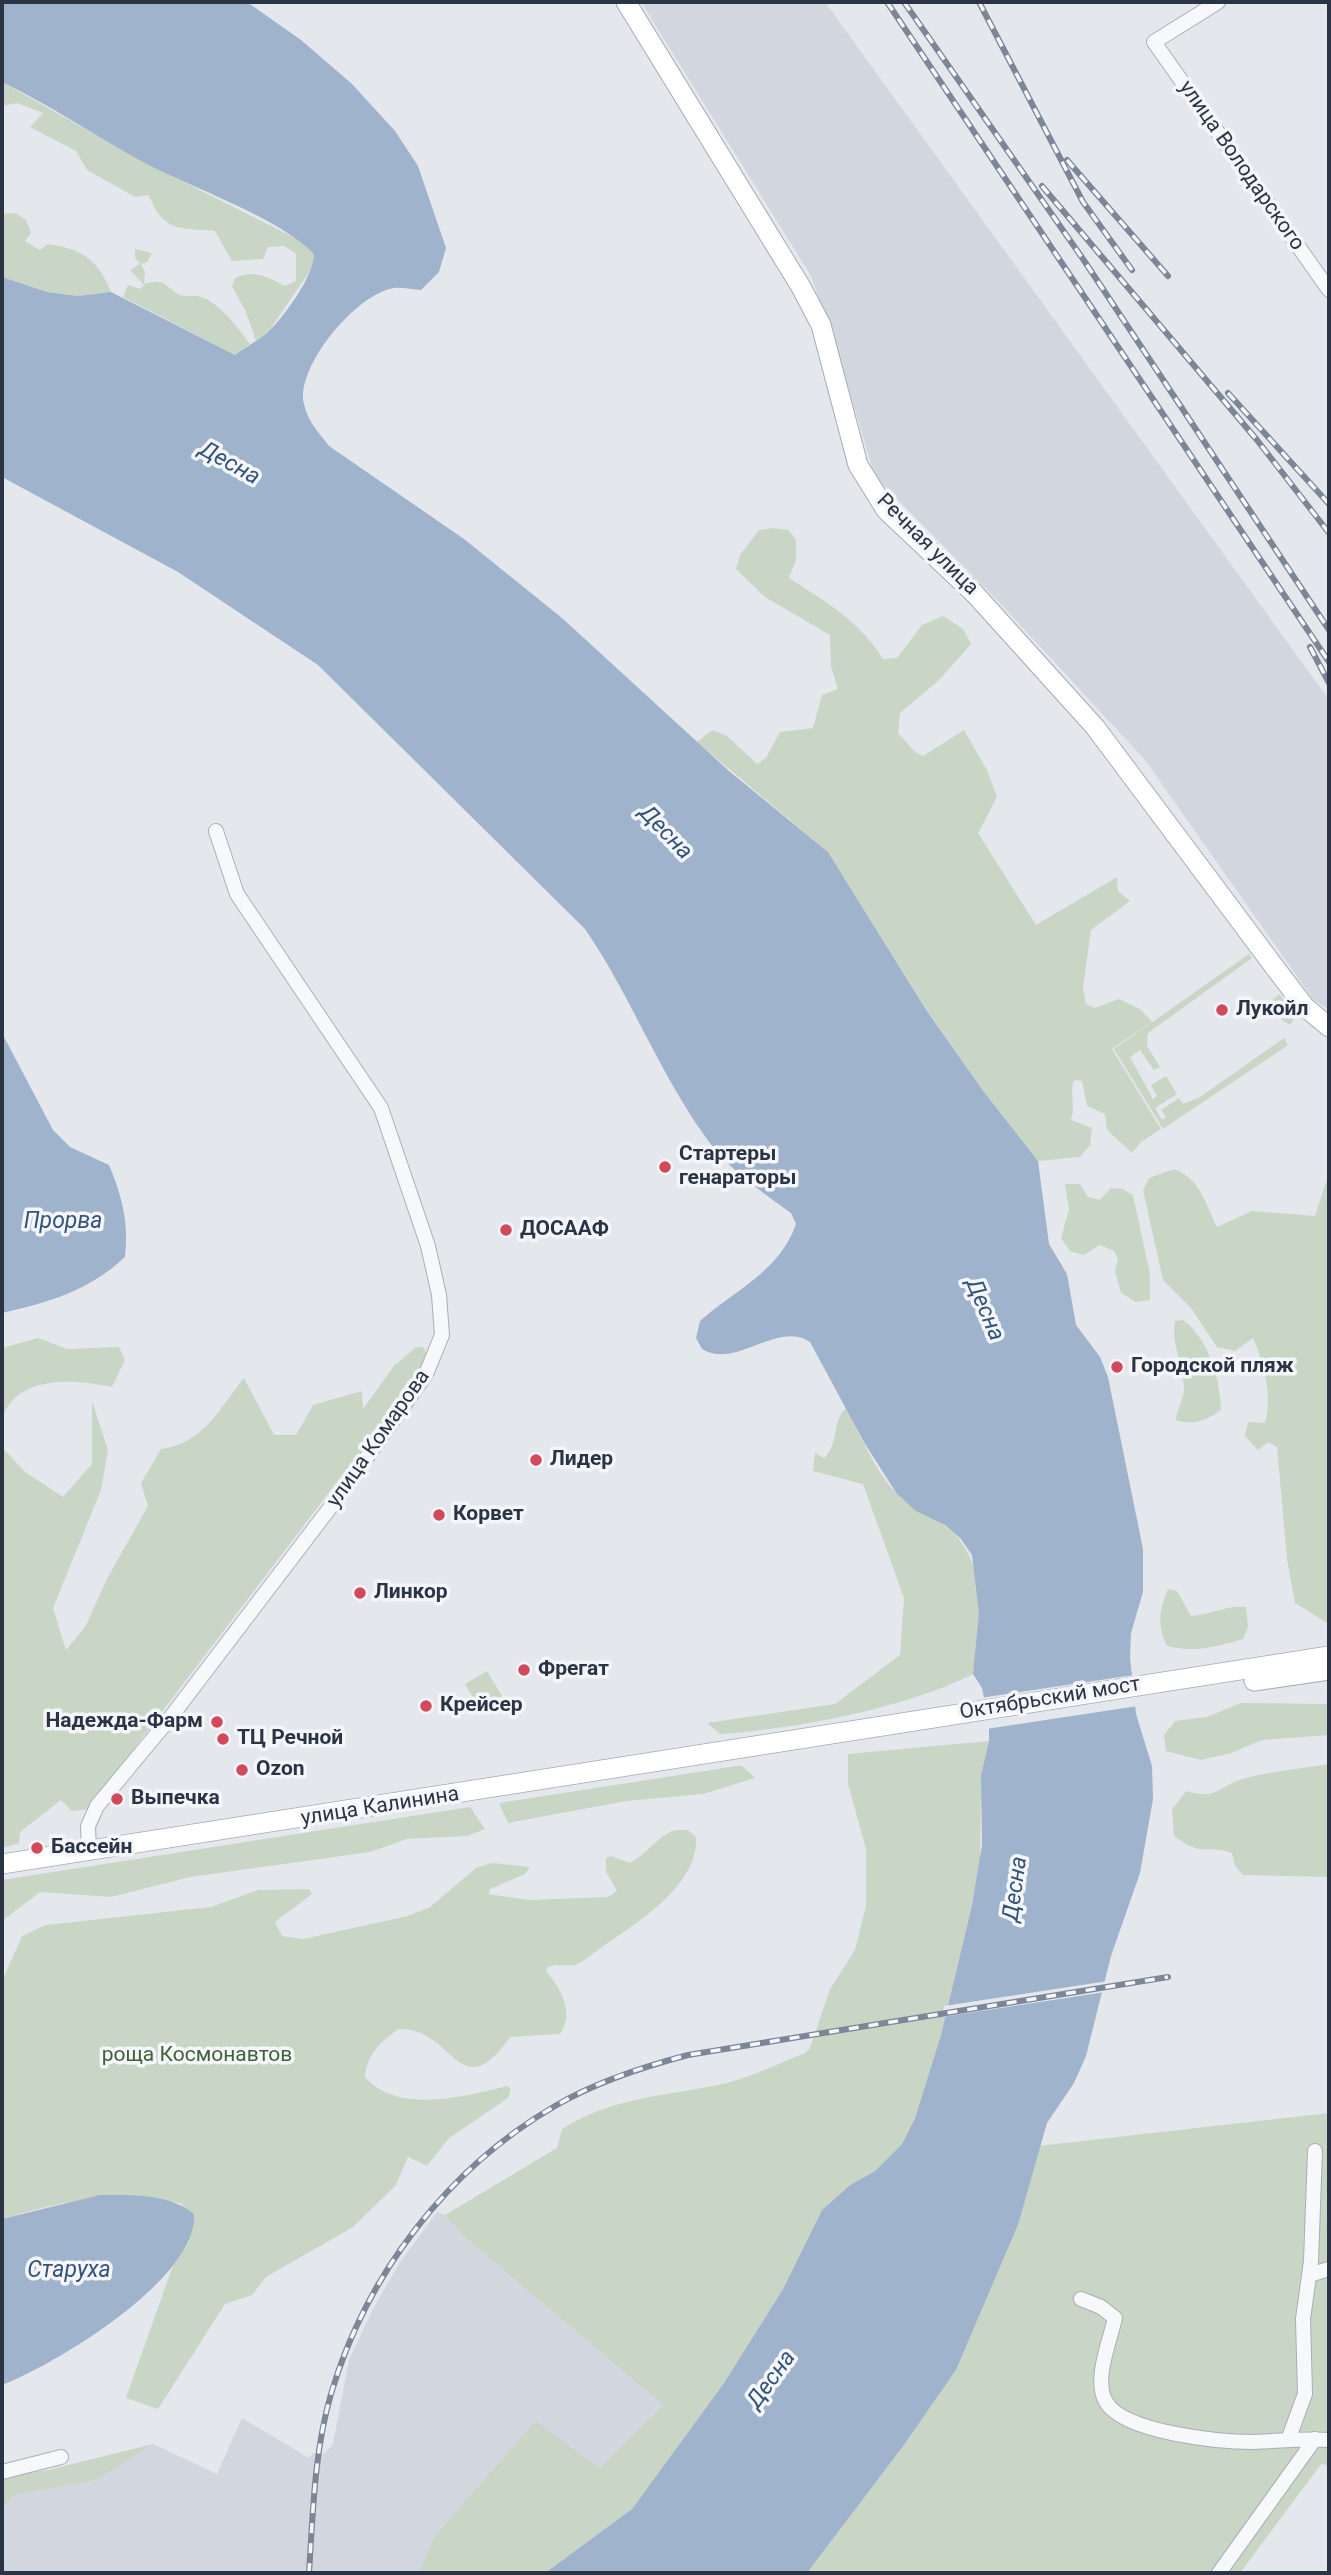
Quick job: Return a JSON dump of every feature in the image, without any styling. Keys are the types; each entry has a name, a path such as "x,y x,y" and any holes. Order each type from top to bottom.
{"main road":[{"name":"Речная улица","path":"626,2 821,325 858,465 876,497 886,510 974,593 1095,727 1305,1007 1329,1027"},
{"name":"Октябрьский мост","path":"772,1746 1329,1656"},
{"name":"Октябрьский мост","path":"772,1746 1329,1670"},
{"name":"улица Калинина","path":"89,1852 772,1746"},
{"path":"2,1864 89,1852"}],"street":[{"name":"улица Володарского","path":"1218,2 1154,42 1329,290"},
{"name":"улица Комарова","path":"89,1852 88,1826 97,1806 170,1718 342,1492 426,1374 442,1335 439,1295 428,1246 381,1108 237,894 216,831"},
{"path":"1288,2440 1305,2394 1303,2319 1315,2202 1315,2151"},
{"path":"1309,2275 1329,2269"},
{"path":"1082,2299 1101,2307 1115,2318 1101,2382 1106,2402 1121,2417 1148,2427 1212,2440 1322,2439"},
{"path":"1219,2573 1322,2439"},
{"path":"2,2472 61,2457"}],"shaded area":[{"path":"641,2 825,2 1329,700 1329,1010 1313,999 1145,760 998,601 875,477 836,346 811,276"},
{"path":"437,2212 445,2215 462,2235 663,2405 599,2468 536,2422 435,2535 418,2573 2,2573 2,2509 14,2495 95,2480 153,2444 217,2474 242,2418 309,2458 313,2453 324,2454 333,2444 349,2360 372,2311 400,2262"}],"green space":[{"path":"2,82 142,161 303,242 314,253 314,265 269,331 256,341 246,312 232,286 235,278 249,274 261,275 285,286 296,281 296,254 284,246 268,247 263,259 232,261 215,231 182,228 166,222 154,207 149,195 135,197 87,170 76,151 30,127 43,113 17,103 2,106"},
{"path":"15,213 26,220 31,233 25,241 40,250 48,244 79,253 100,271 111,292 78,296 47,292 2,277 2,214"},
{"path":"135,249 152,253 147,262 141,264 145,272 144,284 163,283 178,294 196,296 212,302 250,344 235,355 123,297 128,285 140,289 144,285 130,270 140,264 135,258"},
{"path":"759,530 788,530 796,539 796,560 789,578 853,623 883,659 897,658 922,625 943,616 963,629 971,644 939,680 900,713 898,733 915,752 923,756 964,730 987,770 997,797 978,833 1036,925 1117,877 1118,891 1130,901 1091,930 1083,987 1086,1004 1095,1008 1119,999 1140,1009 1152,1022 1112,1049 1161,1129 1141,1142 1132,1153 1107,1130 1105,1114 1087,1106 1082,1081 1074,1080 1071,1120 1092,1128 1090,1145 1080,1157 1038,1161 984,1092 927,1010 828,852 697,742 712,730 727,736 757,764 766,758 780,732 813,728 822,695 838,689 831,667 830,635 765,597 736,569 740,555"},
{"path":"1249,954 1252,958 1148,1033 1147,1046 1160,1067 1154,1070 1140,1050 1130,1057 1153,1099 1157,1096 1151,1085 1166,1076 1177,1094 1155,1108 1162,1120 1166,1117 1161,1110 1179,1098 1183,1104 1200,1097 1284,1038 1288,1045 1163,1129 1114,1049"},
{"path":"1279,994 1296,1015 1290,1025 1282,1020 1272,1000"},
{"path":"1174,1169 1183,1173 1196,1186 1217,1227 1252,1211 1315,1216 1329,1173 1329,1624 1295,1603 1287,1559 1277,1447 1268,1442 1258,1450 1245,1436 1248,1422 1265,1423 1268,1402 1261,1358 1253,1338 1235,1351 1217,1347 1191,1308 1163,1280 1143,1190 1149,1178"},
{"path":"1065,1184 1080,1184 1088,1197 1100,1200 1111,1188 1122,1189 1133,1195 1150,1274 1150,1300 1136,1302 1121,1293 1115,1271 1118,1259 1114,1251 1100,1245 1084,1255 1070,1251 1061,1238 1069,1209"},
{"path":"1183,1320 1200,1338 1206,1349 1220,1398 1221,1410 1211,1417 1194,1422 1176,1420 1184,1388 1174,1329 1175,1321"},
{"path":"38,1338 67,1349 119,1347 125,1360 112,1387 65,1382 34,1387 21,1393 10,1403 2,1417 2,1348"},
{"path":"416,1347 423,1347 427,1354 426,1365 88,1809 72,1811 61,1800 20,1832 19,1843 2,1848 2,1447 25,1472 63,1497 92,1464 92,1401 108,1450 101,1490 53,1608 66,1650 85,1627 108,1577 148,1506 141,1483 161,1449 176,1446 199,1433 244,1378 274,1435 296,1435 313,1405 362,1391 363,1409 394,1366"},
{"path":"846,1408 891,1487 905,1501 948,1528 961,1542 970,1558 976,1576 980,1616 973,1674 884,1707 816,1722 720,1734 707,1723 835,1704 900,1655 904,1598 863,1484 813,1471 815,1453 824,1458 829,1452 838,1420"},
{"path":"1168,1589 1177,1591 1191,1616 1231,1607 1246,1607 1248,1627 1243,1639 1205,1648 1167,1646 1160,1618"},
{"path":"487,1671 502,1696 480,1709 465,1684"},
{"path":"1241,1703 1329,1704 1329,1735 1262,1740 1231,1753 1201,1760 1166,1751 1164,1735 1175,1721 1207,1717"},
{"path":"989,1741 981,1790 980,1866 972,1905 941,2035 915,2118 902,2144 875,2171 850,2185 822,2210 783,2289 724,2383 632,2509 545,2573 418,2573 435,2535 536,2421 599,2468 663,2405 462,2235 445,2215 557,2148 562,2129 581,2119 638,2099 729,2082 805,2053 810,2048 830,1989 855,1950 866,1906 866,1849 848,1784 848,1754"},
{"path":"1329,1764 1329,1877 1243,1875 1235,1866 1232,1853 1198,1849 1174,1836 1172,1810 1186,1791 1211,1793 1253,1776"},
{"path":"742,1766 755,1778 703,1794 626,1801 508,1823 499,1803"},
{"path":"470,1807 485,1829 467,1836 407,1839 370,1852 190,1877 111,1897 40,1892 2,1921 2,1880"},
{"name":"роща Космонавтов","path":"676,1830 688,1830 696,1837 694,1855 688,1871 677,1887 648,1914 581,1962 548,1967 546,1971 557,1985 566,2010 560,2034 510,2037 493,2058 479,2066 467,2066 432,2040 417,2032 399,2029 376,2049 366,2069 365,2077 379,2089 395,2096 433,2100 507,2086 511,2089 508,2098 449,2138 427,2166 408,2157 396,2185 353,2227 266,2277 252,2295 225,2304 158,2409 126,2398 172,2268 189,2242 182,2204 158,2199 113,2197 69,2202 2,2219 2,1981 22,1936 46,1925 211,1907 258,1890 309,1889 312,1894 275,1922 282,1936 303,1939 408,1916 430,1907 476,1868 492,1863 530,1867 525,1874 490,1889 489,1894 530,1900 608,1897 617,1891 606,1872 606,1858 611,1856 630,1863 664,1836"},
{"path":"1329,2113 1329,2467 1322,2463 1240,2573 807,2573 904,2445 956,2370 1018,2225 1038,2146"},
{"path":"153,2444 96,2480 14,2495 2,2509 2,2476 48,2470"}],"water":[{"name":"Десна","path":"2,2 247,2 301,40 352,84 395,131 418,166 446,248 439,272 421,290 394,288 379,293 363,303 332,334 309,371 304,389 304,404 311,421 329,446 464,539 562,618 729,771 828,852 927,1011 984,1092 1038,1161 1049,1244 1067,1274 1076,1325 1100,1357 1108,1377 1143,1549 1143,1592 1131,1633 1130,1657 1136,1714 1152,1766 1153,1799 1140,1873 1111,1956 1086,2056 1074,2083 1047,2123 1018,2225 956,2370 904,2445 807,2573 545,2573 632,2509 724,2383 783,2289 822,2210 850,2185 875,2171 902,2144 915,2118 941,2035 972,1905 982,1845 981,1776 989,1741 989,1722 982,1688 973,1674 979,1613 972,1555 961,1539 945,1525 916,1511 897,1494 865,1444 810,1342 797,1337 784,1337 729,1354 715,1354 702,1349 696,1338 700,1321 768,1267 779,1255 796,1224 791,1213 735,1170 707,1139 674,1088 617,981 585,929 318,665 178,572 2,477 2,277 47,292 78,296 111,292 235,355 267,333 282,317 304,284 314,254 298,240 257,215 141,161 2,82"},
{"name":"Прорва","path":"2,1033 53,1130 70,1147 109,1165 121,1199 126,1233 125,1257 97,1279 68,1294 2,1313"},
{"name":"Старуха","path":"100,2195 149,2197 184,2207 194,2214 189,2239 174,2265 120,2316 55,2359 2,2385 2,2219"}],"pier":[{"path":"1134,1675 1138,1706 986,1729 980,1698"},
{"path":"1108,1981 1105,1992 942,2017 944,2006"}],"railway":[{"path":"887,2 1329,662"},
{"path":"904,2 1083,259 1329,630"},
{"path":"979,2 1083,202 1132,270"},
{"path":"1067,160 1168,276"},
{"path":"1042,186 1257,440 1329,533"},
{"path":"1228,393 1329,504"},
{"path":"1310,647 1329,683"},
{"path":"309,2573 321,2438 331,2394 346,2350 389,2267 416,2229 446,2193 480,2160 516,2131 555,2106 603,2082 688,2055 1168,1977"}],"place":[{"name":"Лукойл","path":"1222,1010"},
{"name":"Стартеры генараторы","path":"665,1167"},
{"name":"ДОСААФ","path":"506,1230"},
{"name":"Городской пляж","path":"1117,1367"},
{"name":"Лидер","path":"536,1460"},
{"name":"Корвет","path":"439,1515"},
{"name":"Линкор","path":"360,1593"},
{"name":"Фрегат","path":"524,1670"},
{"name":"Крейсер","path":"426,1706"},
{"name":"Надежда-Фарм","path":"217,1722"},
{"name":"ТЦ Речной","path":"223,1739"},
{"name":"Ozon","path":"242,1770"},
{"name":"Выпечка","path":"117,1799"},
{"name":"Бассейн","path":"37,1848"}]}
